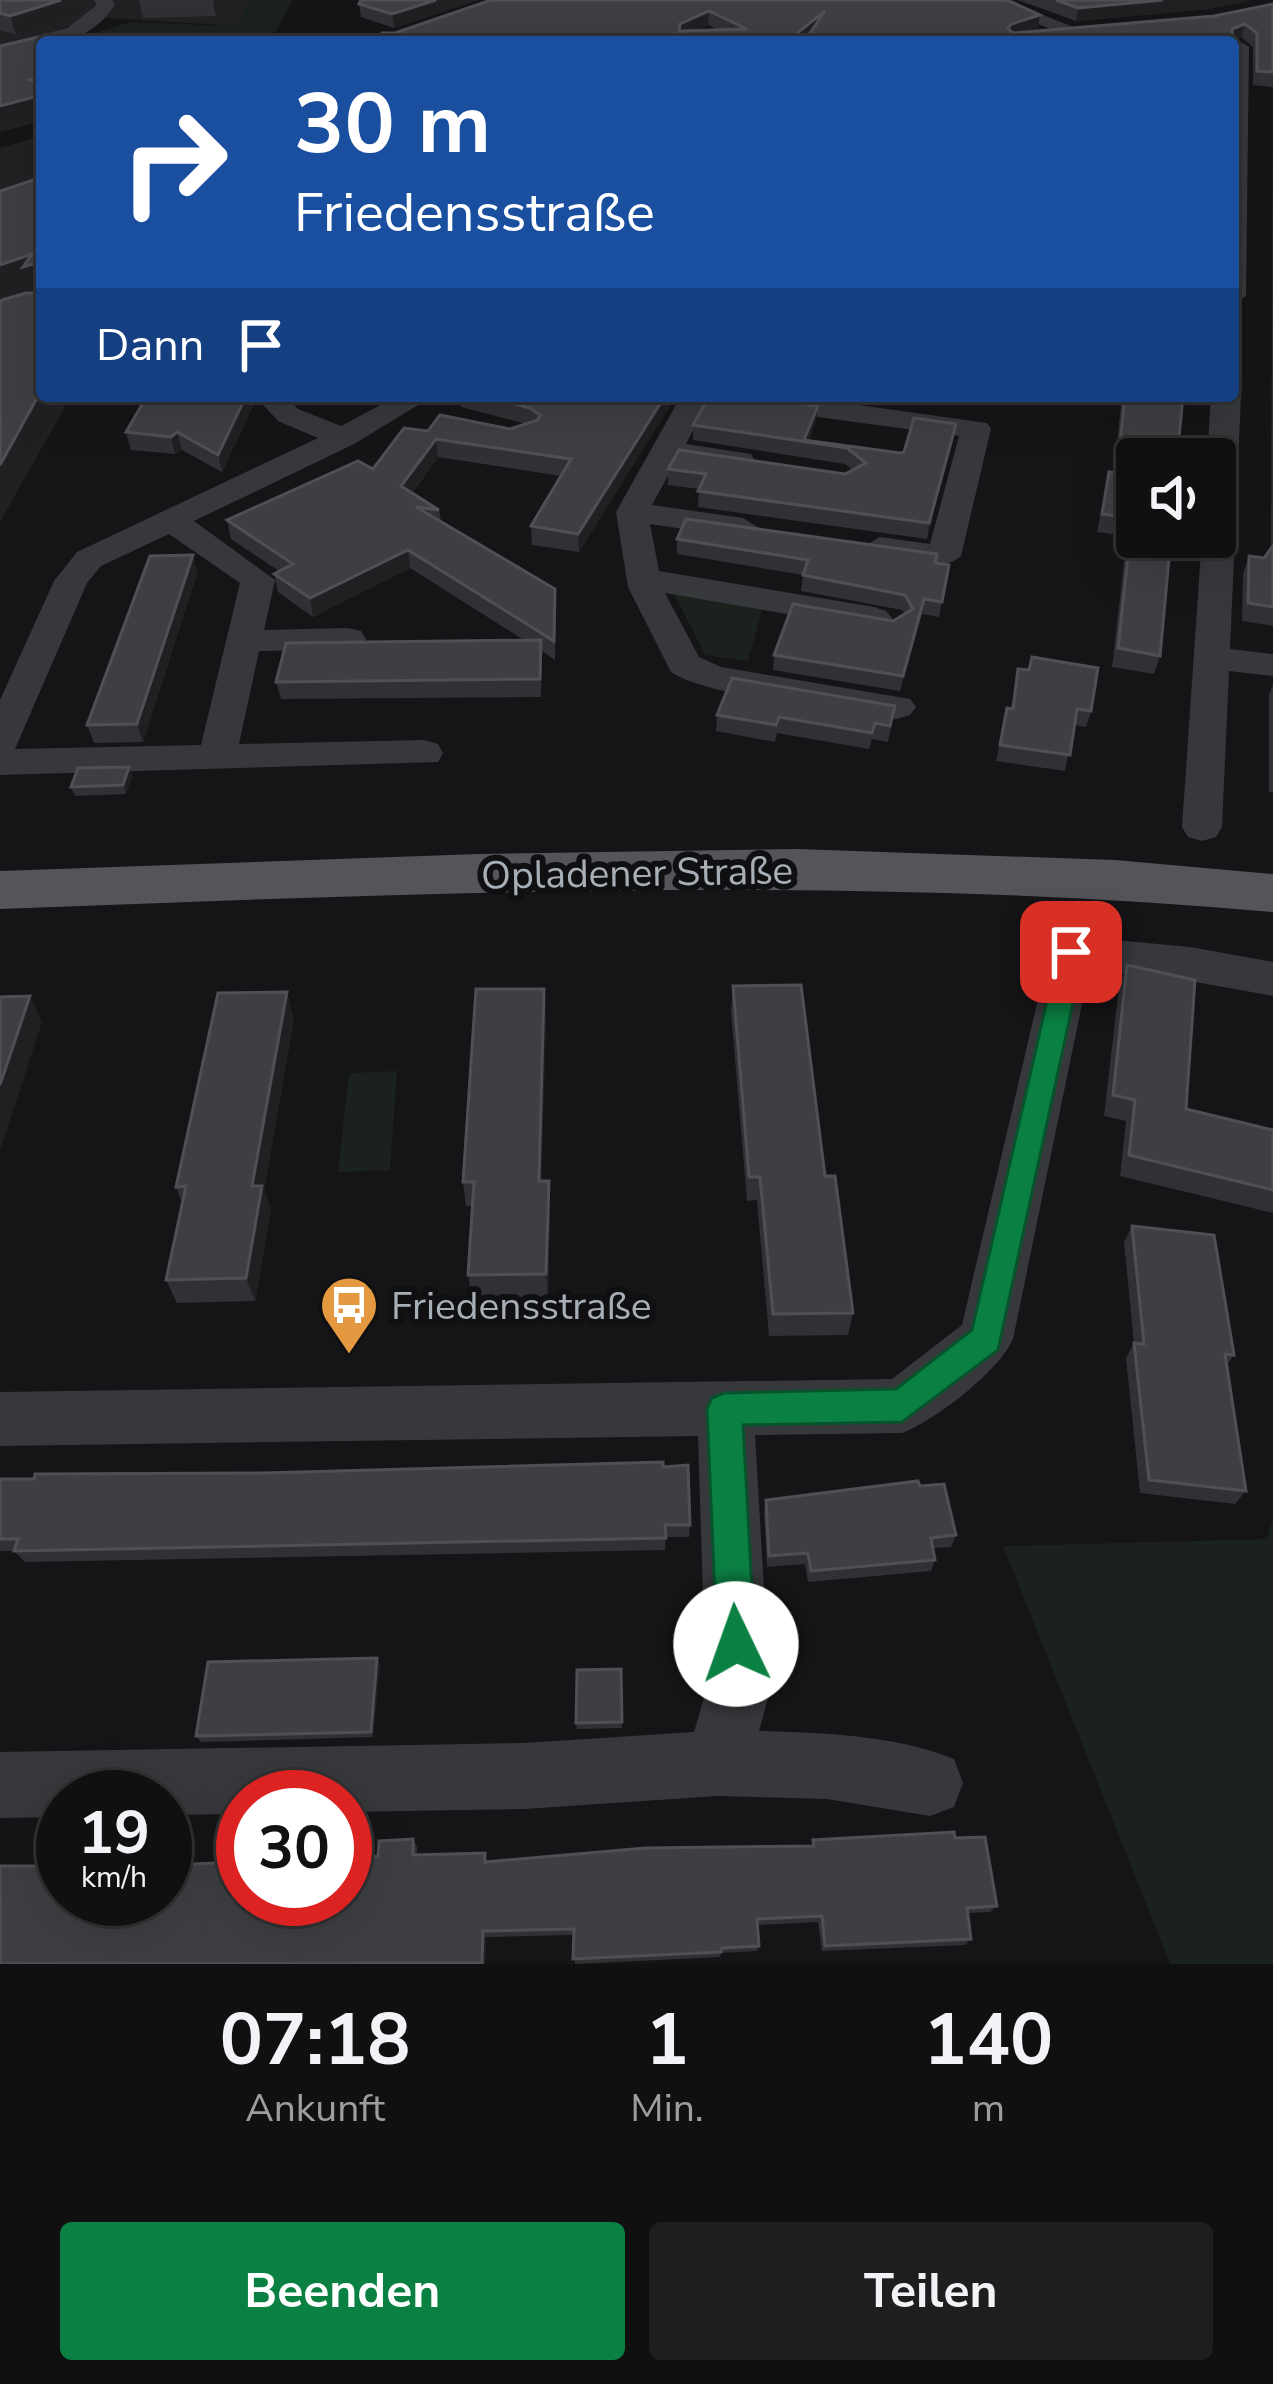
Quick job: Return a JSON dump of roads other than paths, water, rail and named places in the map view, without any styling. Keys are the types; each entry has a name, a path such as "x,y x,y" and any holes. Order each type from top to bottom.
{"main road":[{"name":"Opladener Straße","path":"0,890 803,868 1082,876 1273,893"}],"street":[{"path":"56,36 99,18 106,5 103,0"},
{"path":"988,0 1068,29 1095,30"},
{"path":"1043,36 1068,29"},
{"path":"0,52 36,42"},
{"path":"1239,189 1241,259"},
{"path":"276,402 288,415 343,438"},
{"path":"693,402 632,512 645,587 684,664 697,673 897,707"},
{"path":"817,402 861,405 981,430 944,556 855,543"},
{"path":"1202,826 1226,402"},
{"path":"0,742 71,581 89,559 420,406"},
{"path":"668,450 778,466"},
{"path":"632,512 766,531"},
{"path":"170,520 258,580 217,757"},
{"path":"646,579 889,621"},
{"path":"244,641 348,639"},
{"path":"1209,658 1273,664"},
{"path":"0,762 424,753"},
{"path":"0,1419 902,1406 986,1339 1071,952 1190,964 1273,979"},
{"path":"718,1763 738,1691 724,1409"},
{"path":"0,1785 524,1776 718,1763 827,1766 930,1783"}],"place":[{"name":"Friedensstraße","path":"349,1356"}]}
